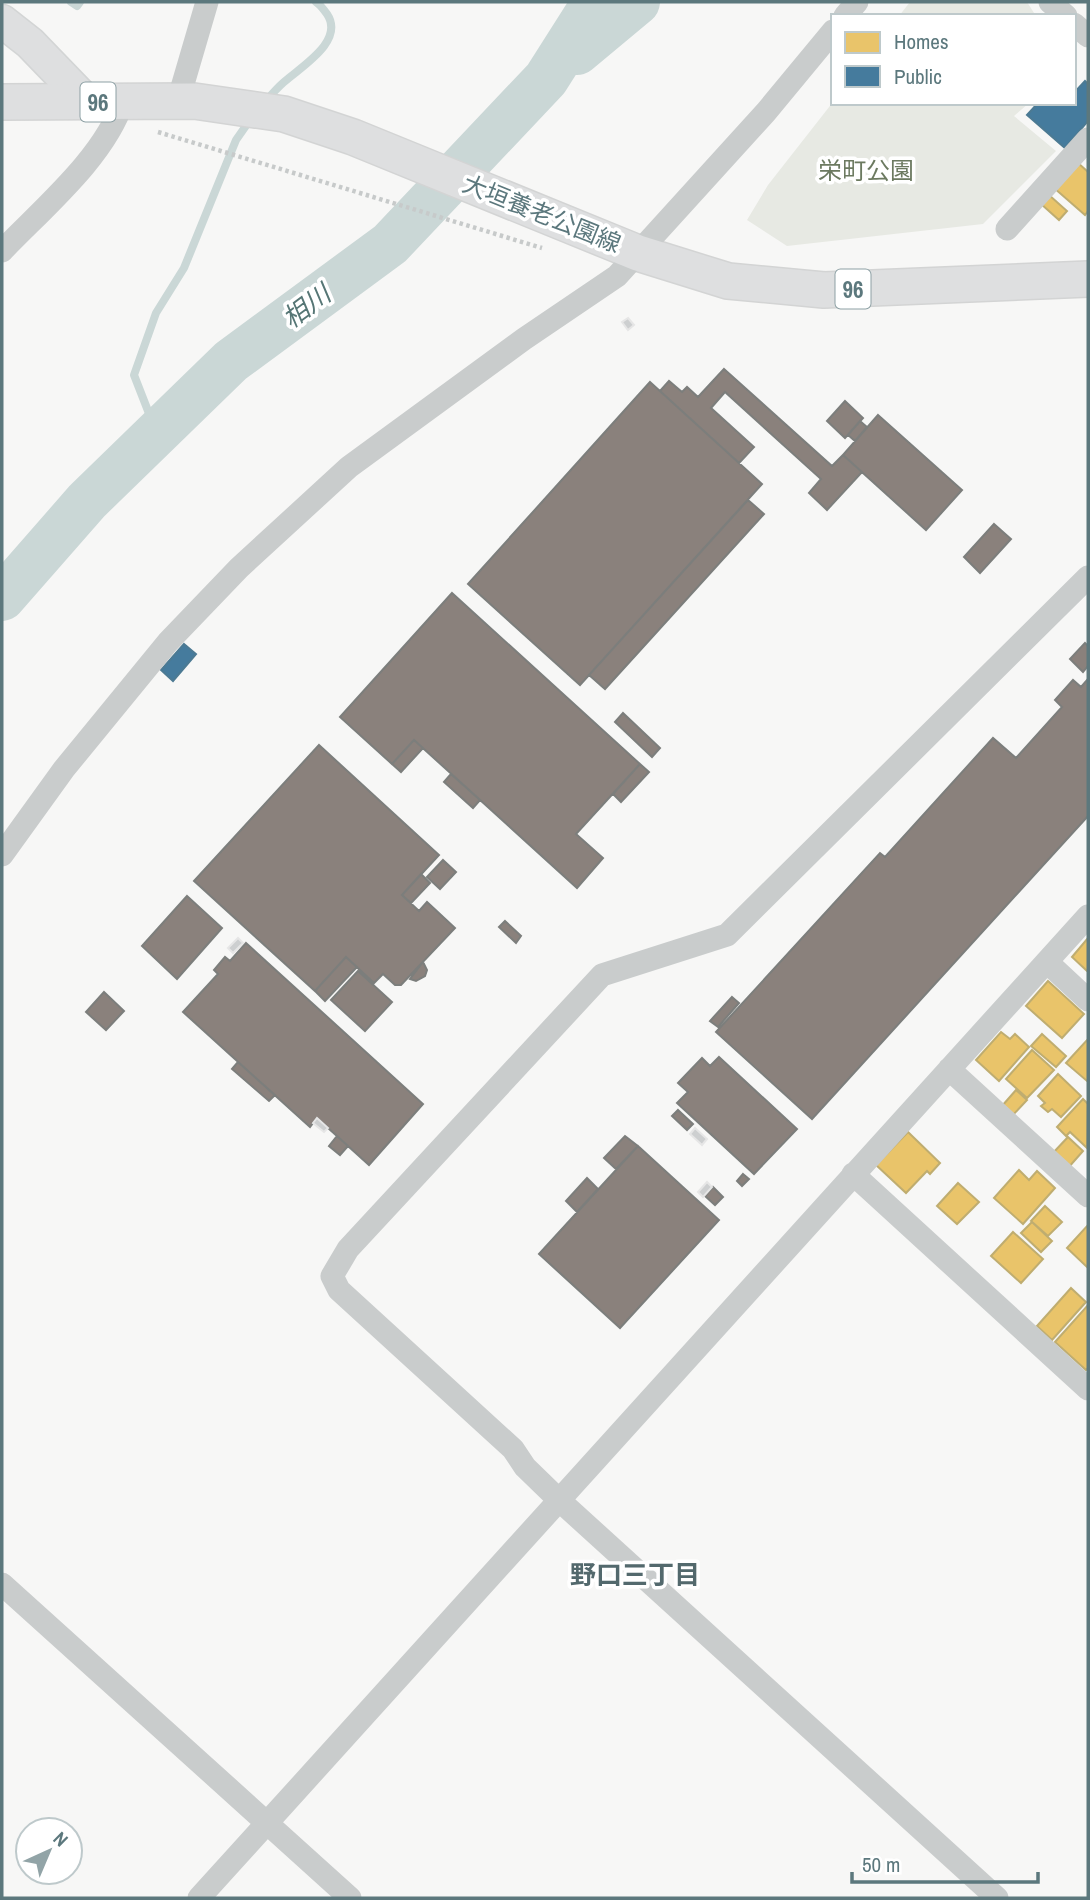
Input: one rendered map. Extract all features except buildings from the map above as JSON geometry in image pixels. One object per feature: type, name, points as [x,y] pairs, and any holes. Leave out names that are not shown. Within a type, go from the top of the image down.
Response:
[{"type":"main road","name":"大垣養老公園線","points":[[2,102],[87,102],[120,110],[186,101],[284,114],[631,250],[728,281],[824,290],[1088,279]]},
{"type":"street","points":[[186,101],[207,2]]},
{"type":"street","points":[[1050,2],[1064,14]]},
{"type":"street","points":[[2,21],[30,43],[87,102]]},
{"type":"street","points":[[2,855],[64,769],[168,642],[239,568],[349,467],[524,339],[617,276],[631,250],[766,112],[831,33]]},
{"type":"street","points":[[2,251],[88,162],[120,110]]},
{"type":"street","points":[[1007,229],[1088,139]]},
{"type":"street","points":[[997,1898],[559,1500],[525,1467],[513,1450],[340,1290],[332,1276],[348,1249],[602,975],[727,935],[1088,577]]},
{"type":"street","points":[[199,1898],[1088,916]]},
{"type":"street","points":[[1047,962],[1088,1000]]},
{"type":"street","points":[[949,1069],[1088,1196]]},
{"type":"street","points":[[853,1174],[1088,1389]]},
{"type":"street","points":[[2,1584],[350,1898]]},
{"type":"path","points":[[120,110],[554,252]]},
{"type":"green space","points":[[910,2],[1027,2],[1035,14],[901,14]]},
{"type":"green space","name":"栄町公園","points":[[831,105],[1027,105],[1014,116],[1056,151],[983,224],[787,246],[747,220],[768,185]]},
{"type":"waterway","points":[[71,2],[77,6],[80,2]]},
{"type":"waterway","points":[[265,102],[326,43],[331,24],[327,14],[316,2]]},
{"type":"waterway","name":"相川","points":[[2,598],[87,501],[231,361],[390,244],[546,79],[595,2]]},
{"type":"waterway","points":[[577,52],[637,2]]},
{"type":"waterway","points":[[157,434],[134,375],[156,313],[184,268],[236,140],[250,120]]},
{"type":"district","name":"野口三丁目","points":[[635,1574]]}]
